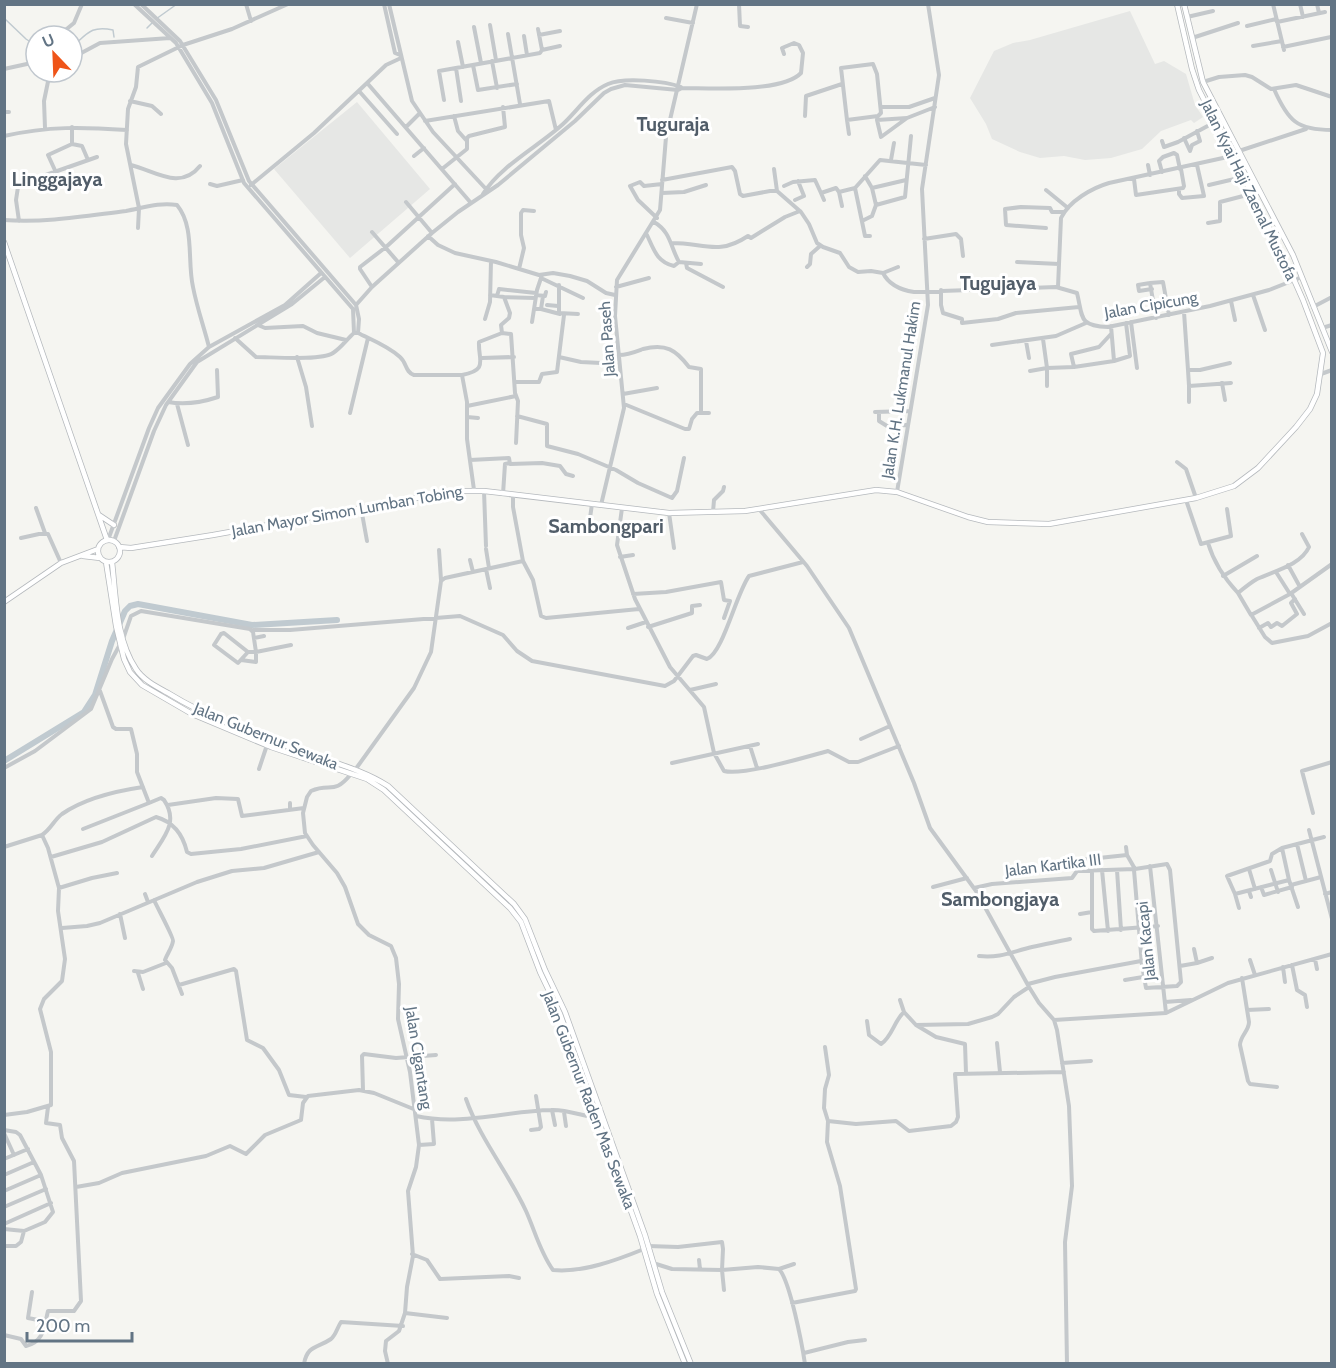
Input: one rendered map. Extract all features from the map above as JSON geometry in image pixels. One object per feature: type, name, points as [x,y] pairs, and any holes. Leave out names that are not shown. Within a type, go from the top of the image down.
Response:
[{"type":"main road","name":"Jalan Kyai Haji Zaenal Mustofa","points":[[1177,4],[1199,90],[1294,281],[1323,353],[1321,374]]},
{"type":"main road","name":"Jalan Kyai Haji Zaenal Mustofa","points":[[1184,4],[1203,82],[1293,255],[1331,351]]},
{"type":"main road","points":[[1190,62],[1197,61]]},
{"type":"main road","points":[[1214,119],[1218,114]]},
{"type":"main road","points":[[1261,216],[1270,211]]},
{"type":"main road","points":[[4,242],[103,528],[110,540],[119,547],[119,555],[109,562]]},
{"type":"main road","points":[[1323,353],[1331,351]]},
{"type":"main road","name":"Jalan Mayor Simon Lumban Tobing","points":[[119,547],[131,548],[213,535],[361,507],[455,491],[474,490],[669,513],[759,508],[876,490],[897,492],[968,518],[1049,524],[1196,498],[1234,486],[1258,468],[1310,409],[1317,394],[1321,374]]},
{"type":"main road","points":[[99,516],[114,525]]},
{"type":"main road","points":[[100,558],[99,546],[103,528]]},
{"type":"main road","points":[[4,602],[61,563],[110,540]]},
{"type":"main road","name":"Jalan Mayor Simon Lumban Tobing","points":[[119,555],[131,548]]},
{"type":"main road","points":[[80,556],[100,558],[109,562]]},
{"type":"main road","points":[[109,562],[121,641],[130,672],[142,685],[192,714],[267,745],[285,749]]},
{"type":"main road","points":[[115,609],[118,616],[118,627]]},
{"type":"main road","name":"Jalan Gubernur Sewaka","points":[[121,641],[132,663],[147,680],[197,711],[285,749],[353,772]]},
{"type":"main road","name":"Jalan Gubernur Raden Mas Sewaka","points":[[353,772],[370,774],[388,786],[510,908],[521,922],[593,1098],[687,1363]]},
{"type":"main road","name":"Jalan Gubernur Raden Mas Sewaka","points":[[593,1098],[597,1118],[632,1206]]},
{"type":"main road","name":"Jalan Gubernur Raden Mas Sewaka","points":[[646,1247],[657,1294],[687,1363]]},
{"type":"street","points":[[73,24],[82,4]]},
{"type":"street","points":[[134,4],[177,38],[212,103],[243,180],[353,309],[356,333]]},
{"type":"street","points":[[141,4],[149,16]]},
{"type":"street","points":[[246,4],[251,21]]},
{"type":"street","points":[[138,228],[139,208],[128,156],[127,130],[130,101],[136,87],[138,67],[180,46],[232,29],[288,4]]},
{"type":"street","points":[[386,4],[411,100],[419,114],[487,190]]},
{"type":"street","name":"Jalan Paseh","points":[[601,505],[624,404],[615,295],[617,280],[660,210],[666,137],[680,88],[697,4]]},
{"type":"street","points":[[739,4],[740,26],[748,27]]},
{"type":"street","points":[[907,118],[877,120],[881,137],[907,118],[935,107],[939,75],[928,4]]},
{"type":"street","points":[[1273,4],[1284,48],[1331,37]]},
{"type":"street","points":[[1300,4],[1303,17]]},
{"type":"street","points":[[1317,4],[1319,14]]},
{"type":"street","points":[[1186,17],[1212,11]]},
{"type":"street","points":[[1247,26],[1325,12]]},
{"type":"street","points":[[666,18],[693,23]]},
{"type":"street","points":[[156,22],[180,46],[216,100],[250,186]]},
{"type":"street","points":[[1191,39],[1238,24]]},
{"type":"street","points":[[490,25],[497,88]]},
{"type":"street","points":[[474,27],[481,63]]},
{"type":"street","points":[[538,29],[542,50]]},
{"type":"street","points":[[539,35],[560,31]]},
{"type":"street","points":[[508,34],[520,104]]},
{"type":"street","points":[[524,36],[527,55]]},
{"type":"street","points":[[84,52],[100,43],[177,38]]},
{"type":"street","points":[[1252,46],[1282,41]]},
{"type":"street","points":[[459,42],[463,67]]},
{"type":"street","points":[[487,190],[611,88],[633,85],[735,89],[787,82],[801,73],[802,52],[799,45],[794,44],[782,48],[784,54]]},
{"type":"street","points":[[444,100],[438,72],[540,53],[542,50],[560,46]]},
{"type":"street","points":[[250,186],[314,133],[387,65],[400,57]]},
{"type":"street","points":[[847,120],[878,116],[881,113],[876,69],[873,64],[842,67],[842,84],[847,120],[849,134]]},
{"type":"street","points":[[4,69],[24,65]]},
{"type":"street","points":[[473,65],[478,90],[517,84]]},
{"type":"street","points":[[456,68],[461,101]]},
{"type":"street","points":[[1203,82],[1220,76],[1245,75],[1274,89],[1296,85],[1332,97]]},
{"type":"street","points":[[45,128],[44,101],[48,84]]},
{"type":"street","points":[[368,84],[471,203]]},
{"type":"street","points":[[805,116],[806,96],[842,84]]},
{"type":"street","points":[[1274,89],[1295,124],[1307,129]]},
{"type":"street","points":[[359,92],[397,134]]},
{"type":"street","points":[[881,107],[909,107],[936,98]]},
{"type":"street","points":[[425,121],[549,100],[556,130]]},
{"type":"street","points":[[130,101],[152,106],[162,114]]},
{"type":"street","points":[[442,169],[467,149],[469,136],[505,127],[503,107]]},
{"type":"street","name":"Jalan K.H. Lukmanul Hakim","points":[[897,492],[906,426],[928,304],[922,189],[935,107]]},
{"type":"street","points":[[406,127],[419,114]]},
{"type":"street","points":[[454,116],[458,131],[467,141]]},
{"type":"street","points":[[894,119],[896,126]]},
{"type":"street","points":[[1164,147],[1197,131],[1214,119]]},
{"type":"street","points":[[1292,133],[1295,124]]},
{"type":"street","points":[[356,305],[398,262],[430,234],[482,195],[502,172],[556,130],[565,126]]},
{"type":"street","points":[[73,127],[73,144]]},
{"type":"street","points":[[4,136],[45,128],[127,130]]},
{"type":"street","points":[[1238,151],[1307,129],[1332,130]]},
{"type":"street","points":[[1184,138],[1190,151],[1192,146],[1200,141],[1197,131]]},
{"type":"street","points":[[876,204],[905,197],[911,136]]},
{"type":"street","points":[[1162,141],[1167,156]]},
{"type":"street","points":[[891,160],[894,142]]},
{"type":"street","points":[[58,179],[48,155],[73,144],[82,146],[88,160]]},
{"type":"street","points":[[414,156],[424,148]]},
{"type":"street","points":[[1134,178],[1136,195],[1179,189],[1184,186],[1177,154],[1159,161],[1162,172]]},
{"type":"street","points":[[883,273],[889,283],[900,289],[914,292],[1058,287],[1061,218],[1068,208],[1094,188],[1233,156]]},
{"type":"street","points":[[43,176],[97,157]]},
{"type":"street","points":[[840,192],[855,188],[880,160],[926,165]]},
{"type":"street","points":[[131,165],[169,179],[193,174],[200,166]]},
{"type":"street","points":[[1148,165],[1150,175]]},
{"type":"street","points":[[1179,189],[1182,198],[1204,196],[1197,165]]},
{"type":"street","points":[[679,262],[669,235],[634,196],[630,186],[640,182],[644,186],[732,167],[740,194],[743,196],[778,192]]},
{"type":"street","points":[[774,169],[778,192],[800,211],[820,246],[840,253],[849,267],[858,272],[883,273],[898,267]]},
{"type":"street","points":[[862,221],[872,216],[876,204],[872,188],[865,176]]},
{"type":"street","points":[[1209,185],[1242,177]]},
{"type":"street","points":[[210,184],[218,186],[243,180]]},
{"type":"street","points":[[784,186],[791,182],[815,180],[824,200]]},
{"type":"street","points":[[872,188],[906,180]]},
{"type":"street","points":[[795,200],[804,196],[798,181]]},
{"type":"street","points":[[19,221],[16,200],[18,187],[21,184],[28,185]]},
{"type":"street","points":[[372,287],[360,268],[455,184]]},
{"type":"street","points":[[662,193],[684,192],[706,185]]},
{"type":"street","points":[[821,193],[835,188],[840,192],[842,206]]},
{"type":"street","points":[[855,188],[867,236],[858,237]]},
{"type":"street","points":[[1046,190],[1068,208]]},
{"type":"street","points":[[1209,223],[1220,221],[1220,202],[1251,194]]},
{"type":"street","points":[[406,202],[444,249],[542,276],[583,298]]},
{"type":"street","points":[[4,220],[66,219],[177,205],[183,212],[189,228],[188,246],[193,287],[209,347]]},
{"type":"street","points":[[1046,228],[1006,225],[1005,209],[1050,208],[1052,212],[1064,212]]},
{"type":"street","points":[[519,269],[524,248],[521,235],[521,213],[524,210],[534,211]]},
{"type":"street","points":[[672,243],[705,248],[732,246],[800,211]]},
{"type":"street","points":[[372,232],[398,262]]},
{"type":"street","points":[[646,234],[663,263],[674,266],[679,262],[701,264]]},
{"type":"street","points":[[924,239],[956,234],[961,239],[963,256]]},
{"type":"street","points":[[807,267],[811,254],[820,246]]},
{"type":"street","points":[[485,319],[490,302],[492,261]]},
{"type":"street","points":[[1017,262],[1059,264]]},
{"type":"street","points":[[686,263],[690,270],[723,287]]},
{"type":"street","points":[[542,276],[553,273],[570,276],[615,295]]},
{"type":"street","points":[[236,338],[256,357],[320,357],[333,354],[346,339],[356,333],[359,319],[356,305],[324,274]]},
{"type":"street","points":[[110,540],[154,431],[179,381],[197,362],[254,326],[324,274]]},
{"type":"street","points":[[532,322],[542,276]]},
{"type":"street","name":"Jalan Cipicung","points":[[1058,287],[1077,293],[1079,307],[1086,323],[1096,327],[1184,312],[1253,295],[1302,277]]},
{"type":"street","points":[[616,287],[649,278]]},
{"type":"street","points":[[1150,282],[1156,318]]},
{"type":"street","points":[[1152,289],[1139,291],[1138,285],[1164,282],[1169,315]]},
{"type":"street","points":[[515,382],[539,382],[542,374],[556,373],[562,314],[558,306],[559,285]]},
{"type":"street","points":[[498,296],[498,289],[536,296]]},
{"type":"street","points":[[941,290],[941,307],[944,313],[962,319],[962,323],[998,319],[1016,313],[1079,307]]},
{"type":"street","points":[[490,295],[504,297],[544,294],[544,307]]},
{"type":"street","points":[[1253,295],[1265,330]]},
{"type":"street","points":[[502,333],[501,325],[508,319],[510,313],[504,297]]},
{"type":"street","points":[[1313,307],[1332,297]]},
{"type":"street","points":[[1231,300],[1235,320]]},
{"type":"street","points":[[534,309],[558,306]]},
{"type":"street","points":[[544,307],[562,314],[578,314]]},
{"type":"street","points":[[1184,312],[1189,402]]},
{"type":"street","points":[[992,345],[1043,339],[1074,330],[1086,323]]},
{"type":"street","points":[[1030,371],[1047,368],[1074,368],[1130,357],[1128,323]]},
{"type":"street","points":[[1128,323],[1137,368]]},
{"type":"street","points":[[1322,328],[1332,325]]},
{"type":"street","points":[[110,540],[148,428],[158,408],[195,358],[209,347],[254,326],[265,328],[303,326],[317,333],[346,339]]},
{"type":"street","points":[[1111,326],[1114,361]]},
{"type":"street","points":[[356,333],[399,356],[409,373],[414,375],[462,375],[477,368],[482,358],[479,342],[502,333],[511,334],[518,401],[516,443]]},
{"type":"street","points":[[1099,347],[1111,334]]},
{"type":"street","points":[[350,412],[368,338]]},
{"type":"street","points":[[1043,339],[1047,386]]},
{"type":"street","points":[[1026,340],[1029,358]]},
{"type":"street","points":[[619,355],[659,346],[666,347],[677,353],[689,368],[701,369],[701,412]]},
{"type":"street","points":[[1074,368],[1071,354],[1099,347],[1112,347]]},
{"type":"street","points":[[297,357],[306,387],[312,426]]},
{"type":"street","points":[[482,358],[514,357]]},
{"type":"street","points":[[559,357],[580,362],[601,363]]},
{"type":"street","points":[[1188,370],[1200,370],[1230,363]]},
{"type":"street","points":[[168,402],[177,404],[218,397],[217,370]]},
{"type":"street","points":[[1321,374],[1332,370]]},
{"type":"street","points":[[462,375],[474,490]]},
{"type":"street","points":[[1222,383],[1225,400]]},
{"type":"street","points":[[1189,386],[1231,383]]},
{"type":"street","points":[[623,394],[657,388]]},
{"type":"street","points":[[467,406],[516,396]]},
{"type":"street","points":[[177,404],[188,445]]},
{"type":"street","points":[[624,404],[685,429],[689,429],[694,415],[701,412],[709,413]]},
{"type":"street","points":[[906,426],[886,426],[880,422],[877,412],[909,411]]},
{"type":"street","points":[[517,416],[547,424],[547,446],[578,454],[610,467],[672,498],[684,459]]},
{"type":"street","points":[[467,417],[478,418]]},
{"type":"street","points":[[148,428],[154,431]]},
{"type":"street","points":[[470,460],[508,458],[510,463]]},
{"type":"street","points":[[1176,462],[1186,469],[1196,498]]},
{"type":"street","points":[[503,494],[505,464],[542,463],[560,466],[566,474],[573,476]]},
{"type":"street","points":[[712,512],[714,500],[724,487]]},
{"type":"street","points":[[484,491],[490,588]]},
{"type":"street","points":[[513,495],[523,561],[533,580],[541,616],[546,618],[639,609]]},
{"type":"street","points":[[1186,500],[1200,543],[1208,543],[1232,535],[1227,509]]},
{"type":"street","points":[[588,532],[592,504]]},
{"type":"street","points":[[361,507],[367,541]]},
{"type":"street","points":[[36,508],[45,533],[51,538],[61,563]]},
{"type":"street","points":[[622,508],[617,536],[620,557],[633,594],[670,667],[704,707],[714,753],[720,767],[727,772],[757,768],[828,751],[849,762],[858,762],[899,746]]},
{"type":"street","points":[[759,508],[803,562],[849,628],[899,746],[930,828],[974,888],[1039,1003],[1054,1020],[1058,1030],[1069,1106],[1072,1186],[1065,1242],[1067,1364]]},
{"type":"street","points":[[669,513],[674,548]]},
{"type":"street","points":[[21,538],[45,533]]},
{"type":"street","points":[[1238,593],[1257,579],[1276,572],[1299,559],[1309,549],[1302,534]]},
{"type":"street","points":[[1208,543],[1223,576],[1238,593],[1268,641],[1277,643],[1308,636],[1332,623]]},
{"type":"street","points":[[51,857],[102,842],[154,818],[160,818],[171,825],[183,836],[187,852],[194,854],[241,849],[307,836],[303,823],[304,808],[311,791],[317,788],[341,786],[414,688],[431,652],[441,581],[439,550]]},
{"type":"street","points":[[620,557],[633,555]]},
{"type":"street","points":[[1223,576],[1257,556]]},
{"type":"street","points":[[470,560],[473,572]]},
{"type":"street","points":[[441,581],[523,561]]},
{"type":"street","points":[[727,615],[749,576],[803,562]]},
{"type":"street","points":[[1252,616],[1291,593],[1332,564]]},
{"type":"street","points":[[1288,565],[1300,587]]},
{"type":"street","points":[[1276,572],[1304,614]]},
{"type":"street","points":[[4,768],[35,750],[85,714],[95,703],[131,616],[141,611],[219,622],[253,630],[290,630],[451,616],[469,618],[503,635],[517,651],[532,661],[665,686],[672,683],[693,656],[707,658],[713,656],[719,647],[730,601],[724,600],[721,582],[666,592],[633,594]]},
{"type":"street","points":[[1259,628],[1268,623],[1271,627],[1277,623],[1282,626],[1288,622],[1297,614],[1291,603],[1295,599]]},
{"type":"street","points":[[648,627],[691,613],[692,607],[699,605]]},
{"type":"street","points":[[628,628],[646,622]]},
{"type":"street","points":[[241,660],[256,662],[253,630]]},
{"type":"street","points":[[248,652],[238,663],[214,645],[224,633],[248,652],[291,645]]},
{"type":"street","points":[[255,638],[264,636]]},
{"type":"street","points":[[690,690],[716,684]]},
{"type":"street","points":[[100,690],[113,727],[131,729],[137,754],[137,772],[150,803]]},
{"type":"street","points":[[861,740],[890,726]]},
{"type":"street","points":[[672,763],[758,744]]},
{"type":"street","points":[[259,769],[267,745]]},
{"type":"street","points":[[750,746],[757,768]]},
{"type":"street","points":[[1313,813],[1302,771],[1332,762]]},
{"type":"street","points":[[4,847],[42,835],[69,810],[110,793],[143,787]]},
{"type":"street","points":[[168,805],[220,798],[238,799],[242,816],[304,808]]},
{"type":"street","points":[[83,829],[163,799],[168,805],[171,825],[152,856]]},
{"type":"street","points":[[290,803],[290,809]]},
{"type":"street","points":[[1309,830],[1332,919]]},
{"type":"street","points":[[4,1335],[21,1340],[26,1346],[31,1345],[39,1340],[50,1310],[70,1312],[77,1309],[81,1301],[74,1157],[62,1138],[60,1125],[46,1123],[48,1107],[51,1105],[52,1062],[40,1009],[44,999],[62,981],[65,959],[62,928],[57,909],[59,888],[51,857],[42,835]]},
{"type":"street","name":"Jalan Cigantang","points":[[307,836],[341,880],[358,924],[369,935],[391,946],[394,950],[399,984],[398,1019],[407,1057],[419,1145],[416,1167],[408,1191],[412,1254],[403,1326]]},
{"type":"street","points":[[1239,908],[1227,876],[1270,861],[1272,854],[1282,848],[1324,837]]},
{"type":"street","points":[[1297,844],[1306,881]]},
{"type":"street","points":[[1126,847],[1127,855],[1135,868],[1143,977],[1146,988],[1163,988],[1179,985],[1181,982],[1180,966],[1169,866],[1167,864],[1150,866]]},
{"type":"street","points":[[1282,848],[1298,907]]},
{"type":"street","points":[[62,928],[94,925],[197,882],[232,871],[264,868],[319,852]]},
{"type":"street","points":[[1080,860],[1127,855]]},
{"type":"street","name":"Jalan Kartika III","points":[[974,888],[992,884],[1072,878],[1076,871],[1150,866]]},
{"type":"street","name":"Jalan Kacapi","points":[[1150,866],[1166,1013]]},
{"type":"street","points":[[1249,869],[1255,889]]},
{"type":"street","points":[[1102,870],[1108,931]]},
{"type":"street","points":[[1117,870],[1115,872],[1121,930]]},
{"type":"street","points":[[1271,870],[1278,892]]},
{"type":"street","points":[[1092,871],[1094,931],[1158,926]]},
{"type":"street","points":[[59,888],[117,873]]},
{"type":"street","points":[[1234,894],[1275,884],[1290,884],[1321,877]]},
{"type":"street","points":[[933,887],[967,878]]},
{"type":"street","points":[[1261,887],[1264,896],[1278,892],[1290,884]]},
{"type":"street","points":[[1249,891],[1251,897]]},
{"type":"street","points":[[1325,894],[1332,892]]},
{"type":"street","points":[[145,894],[148,902]]},
{"type":"street","points":[[154,900],[173,938],[165,959],[166,963]]},
{"type":"street","points":[[1080,914],[1092,912]]},
{"type":"street","points":[[120,914],[125,938]]},
{"type":"street","points":[[979,956],[1011,955],[1033,947],[1070,939]]},
{"type":"street","points":[[1194,949],[1197,963]]},
{"type":"street","points":[[1054,1020],[1166,1013],[1218,987],[1242,978],[1332,954]]},
{"type":"street","points":[[1180,966],[1212,958]]},
{"type":"street","points":[[1315,959],[1317,969]]},
{"type":"street","points":[[1250,960],[1255,975]]},
{"type":"street","points":[[916,1024],[969,1024],[999,1014],[1029,985],[1055,976],[1142,961]]},
{"type":"street","points":[[143,989],[136,972],[166,963],[171,966],[182,994]]},
{"type":"street","points":[[1292,965],[1297,990],[1305,994],[1307,1007]]},
{"type":"street","points":[[1283,967],[1285,982]]},
{"type":"street","points":[[179,985],[234,969],[247,1040],[263,1048],[279,1070],[289,1095],[306,1097],[363,1091],[382,1096],[432,1119],[473,1118],[552,1110],[597,1118]]},
{"type":"street","points":[[1125,980],[1143,977]]},
{"type":"street","points":[[1242,978],[1249,1026],[1240,1040],[1240,1045],[1248,1083],[1277,1087]]},
{"type":"street","points":[[900,1000],[904,1012],[916,1024],[936,1037],[965,1044],[966,1074]]},
{"type":"street","points":[[1165,1002],[1192,1000]]},
{"type":"street","points":[[1247,1010],[1269,1009]]},
{"type":"street","points":[[867,1021],[869,1035],[881,1044],[887,1040],[898,1018],[904,1012]]},
{"type":"street","points":[[997,1043],[1000,1072]]},
{"type":"street","points":[[792,1303],[856,1289],[840,1186],[827,1142],[828,1121],[824,1108],[825,1086],[829,1077],[825,1047]]},
{"type":"street","points":[[363,1091],[362,1056],[364,1054],[407,1057],[436,1055]]},
{"type":"street","points":[[1062,1063],[1091,1061]]},
{"type":"street","points":[[828,1121],[856,1124],[898,1121],[909,1131],[951,1126],[958,1117],[955,1075],[1064,1072]]},
{"type":"street","points":[[531,1130],[541,1128],[536,1096]]},
{"type":"street","points":[[76,1187],[99,1184],[122,1173],[206,1156],[230,1146],[246,1154],[265,1135],[301,1120],[306,1097]]},
{"type":"street","points":[[466,1099],[473,1118],[526,1212],[539,1247],[553,1270],[572,1270],[605,1262],[646,1247],[678,1247],[722,1242],[724,1290]]},
{"type":"street","points":[[4,1115],[48,1107]]},
{"type":"street","points":[[552,1110],[555,1125]]},
{"type":"street","points":[[564,1112],[566,1126]]},
{"type":"street","points":[[419,1145],[434,1144],[432,1119]]},
{"type":"street","points":[[4,1229],[24,1231],[45,1221],[51,1215],[51,1203],[41,1175],[27,1149],[16,1132],[4,1132],[14,1155]]},
{"type":"street","points":[[4,1159],[27,1149]]},
{"type":"street","points":[[4,1175],[34,1162]]},
{"type":"street","points":[[4,1191],[41,1175]]},
{"type":"street","points":[[4,1207],[46,1189]]},
{"type":"street","points":[[4,1224],[51,1203]]},
{"type":"street","points":[[4,1246],[16,1246],[21,1242],[24,1231]]},
{"type":"street","points":[[412,1254],[427,1260],[440,1280],[509,1276],[519,1278]]},
{"type":"street","points":[[699,1260],[700,1269]]},
{"type":"street","points":[[653,1263],[672,1269],[722,1270],[758,1267],[779,1269],[795,1264]]},
{"type":"street","points":[[779,1269],[784,1274],[789,1287],[805,1364]]},
{"type":"street","points":[[32,1292],[28,1318],[38,1320],[44,1325]]},
{"type":"street","points":[[405,1312],[447,1318]]},
{"type":"street","points":[[304,1364],[305,1356],[310,1348],[332,1338],[341,1322],[403,1326]]},
{"type":"street","points":[[388,1364],[385,1351],[386,1341],[397,1334],[403,1326]]},
{"type":"street","points":[[804,1353],[866,1340]]},
{"type":"shaded area","points":[[1130,11],[1155,64],[1164,61],[1186,74],[1195,105],[1203,117],[1194,123],[1191,120],[1161,131],[1142,149],[1111,158],[1085,160],[1064,156],[1040,158],[992,139],[986,124],[970,98],[994,51],[1013,43]]},
{"type":"shaded area","points":[[357,102],[430,189],[350,258],[274,169]]},
{"type":"waterway","points":[[156,19],[177,4]]},
{"type":"waterway","points":[[4,18],[24,37]]},
{"type":"waterway","points":[[147,28],[153,22]]},
{"type":"waterway","points":[[84,37],[94,30],[106,29],[113,30],[114,37]]},
{"type":"waterway","points":[[4,761],[84,712],[95,695],[112,641],[125,611],[130,606],[138,604],[252,625],[337,620]]},
{"type":"district","name":"Tuguraja","points":[[673,124]]},
{"type":"district","name":"Linggajaya","points":[[57,179]]},
{"type":"district","name":"Tugujaya","points":[[998,283]]},
{"type":"district","name":"Sambongpari","points":[[606,526]]},
{"type":"district","name":"Sambongjaya","points":[[1000,899]]}]
